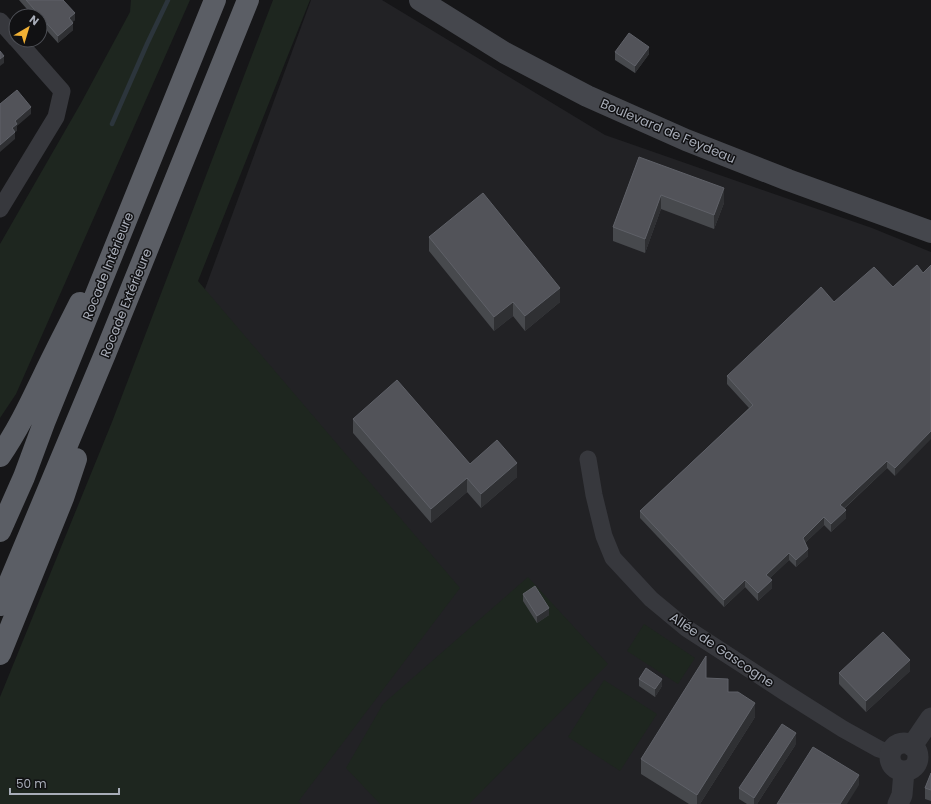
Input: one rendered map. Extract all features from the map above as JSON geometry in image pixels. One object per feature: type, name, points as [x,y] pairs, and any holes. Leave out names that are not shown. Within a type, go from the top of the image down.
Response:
[{"type":"highway","name":"Rocade Intérieure","points":[[0,531],[24,477],[44,423],[215,0]]},
{"type":"highway","name":"Rocade Extérieure","points":[[0,605],[105,354],[248,0]]},
{"type":"highway","points":[[0,456],[25,414],[64,333],[130,210]]},
{"type":"highway","points":[[0,654],[63,498],[84,436],[105,354]]},
{"type":"main road","name":"Boulevard de Feydeau","points":[[420,0],[505,53],[587,96],[700,146],[931,232]]},
{"type":"street","points":[[0,21],[8,30]]},
{"type":"street","points":[[0,209],[56,117],[62,91],[24,48]]},
{"type":"street","name":"Allée de Gascogne","points":[[588,459],[594,495],[604,536],[613,558],[651,599],[686,628],[786,693],[843,729],[879,749],[891,753]]},
{"type":"street","points":[[912,746],[931,718]]},
{"type":"street","points":[[899,744],[908,744],[912,746],[917,753],[917,762],[915,766],[904,771],[896,768],[891,762],[892,749],[899,744]]},
{"type":"street","points":[[898,804],[902,795],[904,771]]},
{"type":"shaded area","points":[[131,0],[190,0],[16,394],[0,418],[0,244],[81,103],[130,12]]},
{"type":"shaded area","points":[[273,0],[310,0],[198,281],[460,588],[298,802],[302,804],[0,804],[0,697],[112,422]]},
{"type":"shaded area","points":[[311,0],[382,0],[605,135],[872,228],[931,252],[931,804],[16,804]]},
{"type":"shaded area","points":[[528,577],[608,664],[469,804],[380,804],[346,768],[383,704]]},
{"type":"shaded area","points":[[644,624],[695,658],[678,684],[627,651]]},
{"type":"shaded area","points":[[604,680],[657,714],[620,771],[568,737]]},
{"type":"building","points":[[26,0],[63,0],[75,13],[69,18],[73,23],[58,36],[48,25],[48,8],[33,8]]},
{"type":"building","points":[[629,33],[649,47],[635,66],[615,52]]},
{"type":"building","points":[[0,51],[4,56],[0,59]]},
{"type":"building","points":[[17,90],[31,107],[15,121],[17,124],[12,128],[15,132],[0,145],[0,104]]},
{"type":"building","points":[[639,157],[724,188],[714,215],[661,195],[645,239],[613,227]]},
{"type":"building","points":[[483,193],[560,288],[525,316],[513,302],[494,317],[429,237]]},
{"type":"building","points":[[917,265],[923,273],[931,265],[931,431],[895,468],[887,461],[840,505],[846,510],[831,524],[824,517],[803,538],[808,549],[796,560],[789,553],[766,575],[772,580],[758,593],[745,580],[724,600],[640,511],[753,405],[727,376],[821,287],[834,302],[874,267],[893,287]]},
{"type":"building","points":[[397,380],[470,464],[497,440],[517,463],[481,494],[467,478],[431,509],[353,419]]},
{"type":"building","points":[[535,586],[549,608],[537,616],[523,594]]},
{"type":"building","points":[[883,632],[910,660],[866,701],[839,673]]},
{"type":"building","points":[[706,656],[706,678],[728,679],[728,692],[738,692],[755,703],[697,795],[641,759]]},
{"type":"building","points":[[646,668],[662,679],[655,689],[639,679]]},
{"type":"building","points":[[782,724],[796,733],[754,798],[739,788]]},
{"type":"building","points":[[813,747],[859,775],[840,804],[777,804]]},
{"type":"building","points":[[931,773],[931,790],[925,788]]},
{"type":"waterway","points":[[112,124],[168,0]]}]
